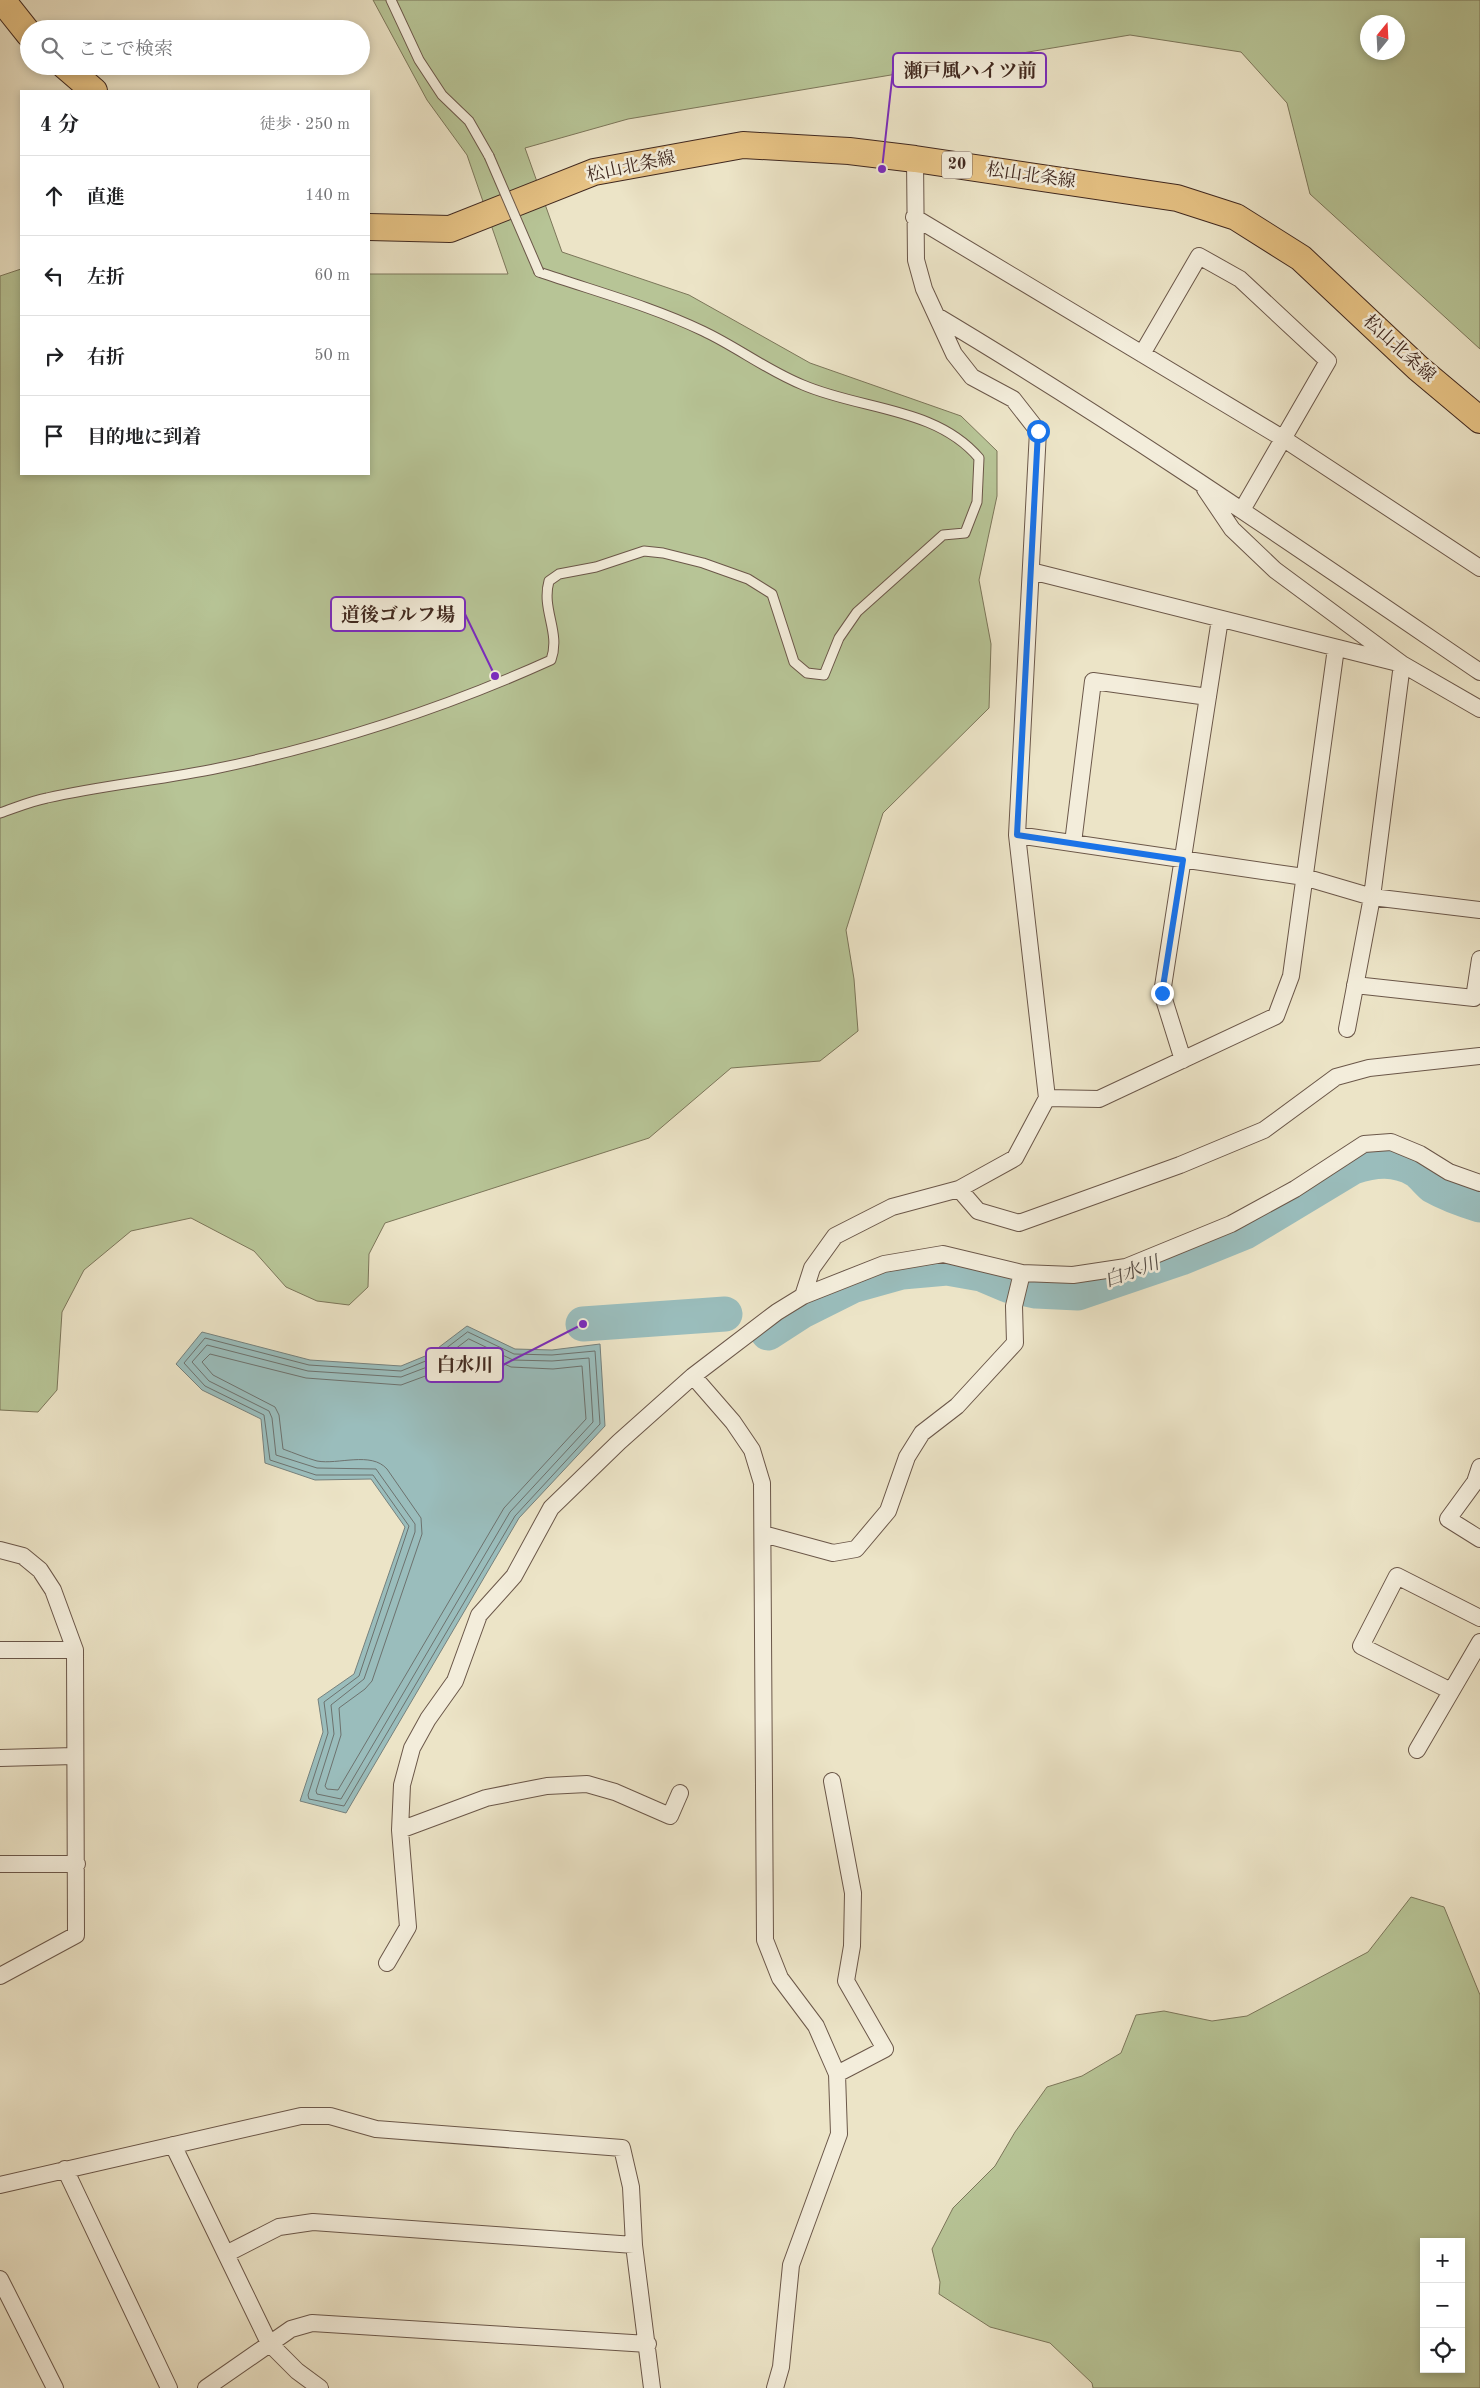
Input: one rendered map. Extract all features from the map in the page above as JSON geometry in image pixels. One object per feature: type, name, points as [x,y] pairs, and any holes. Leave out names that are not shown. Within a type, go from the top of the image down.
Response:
[{"type":"main road","points":[[5,1],[20,22]]},
{"type":"main road","points":[[75,75],[93,90]]},
{"type":"main road","name":"松山北条線","points":[[370,226],[450,230],[594,172],[743,145],[849,151],[915,159],[1177,198],[1236,217],[1301,258],[1418,368],[1480,420]]},
{"type":"street","points":[[803,1296],[812,1268],[835,1236],[892,1206],[959,1189],[1015,1158],[1047,1098],[1017,835],[1038,431],[1013,399],[972,377],[954,354],[924,289],[916,260],[914,217],[915,159]]},
{"type":"street","points":[[914,217],[1284,439],[1480,568]]},
{"type":"street","points":[[1142,354],[1199,256],[1240,279],[1328,361],[1242,510]]},
{"type":"street","points":[[937,316],[1028,370],[1200,481],[1480,672]]},
{"type":"street","points":[[1200,481],[1232,529],[1275,570],[1402,664],[1480,709]]},
{"type":"street","points":[[1031,571],[1402,664]]},
{"type":"street","points":[[1183,1060],[1162,993],[1220,619]]},
{"type":"street","points":[[1047,1098],[1099,1099],[1276,1016],[1291,976],[1336,648]]},
{"type":"street","points":[[1347,1029],[1372,897],[1402,664]]},
{"type":"street","points":[[1073,843],[1093,681],[1208,697]]},
{"type":"street","points":[[1017,835],[1304,878],[1372,897],[1480,910]]},
{"type":"street","points":[[1355,985],[1474,998],[1480,959]]},
{"type":"street","points":[[959,1189],[978,1211],[1020,1223],[1180,1164],[1264,1130],[1336,1077],[1369,1068],[1480,1056]]},
{"type":"street","points":[[387,1963],[408,1927],[400,1830],[402,1785],[412,1748],[428,1718],[455,1681],[479,1615],[514,1576],[551,1508],[619,1442],[693,1376],[777,1312],[803,1296],[884,1264],[944,1254],[1022,1273],[1073,1276],[1126,1268],[1231,1224],[1295,1189],[1364,1144],[1391,1142],[1420,1154],[1449,1172],[1480,1183]]},
{"type":"street","points":[[763,1534],[833,1553],[856,1549],[888,1511],[907,1456],[922,1433],[957,1406],[1015,1343],[1014,1306],[1022,1273]]},
{"type":"street","points":[[693,1376],[733,1422],[752,1450],[762,1483],[765,1940],[780,1978],[816,2026],[838,2074],[839,2134],[791,2265],[781,2368],[774,2388]]},
{"type":"street","points":[[1480,1467],[1475,1482],[1448,1519],[1480,1539]]},
{"type":"street","points":[[0,1550],[23,1556],[40,1570],[53,1590],[75,1650],[74,1756],[77,1864],[76,1935],[0,1976]]},
{"type":"street","points":[[1451,1691],[1362,1646],[1397,1576],[1480,1618]]},
{"type":"street","points":[[1417,1750],[1480,1642]]},
{"type":"street","points":[[0,1650],[75,1650]]},
{"type":"street","points":[[0,1758],[74,1756]]},
{"type":"street","points":[[832,1781],[853,1893],[852,1946],[846,1981],[886,2049],[838,2074]]},
{"type":"street","points":[[400,1830],[486,1798],[548,1786],[588,1784],[614,1792],[670,1816],[680,1793]]},
{"type":"street","points":[[0,1864],[77,1864]]},
{"type":"street","points":[[0,2185],[301,2116],[330,2116],[376,2129],[622,2148],[631,2187],[634,2245],[648,2344],[652,2388]]},
{"type":"street","points":[[173,2145],[269,2343],[297,2371],[320,2388]]},
{"type":"street","points":[[65,2169],[170,2388]]},
{"type":"street","points":[[226,2254],[279,2228],[313,2222],[634,2245]]},
{"type":"street","points":[[0,2279],[55,2388]]},
{"type":"street","points":[[206,2388],[291,2329],[312,2323],[648,2344]]},
{"type":"lane","points":[[0,813],[45,798],[218,769],[295,751],[406,718],[491,687],[551,660],[556,646],[546,594],[549,581],[559,574],[596,567],[644,551],[663,553],[703,563],[748,578],[761,585],[772,594],[794,662],[807,673],[824,675],[839,638],[857,612],[943,535],[965,533],[978,502],[979,458],[968,444],[951,432],[929,422],[804,386],[704,332],[656,310],[539,272],[489,156],[469,121],[442,94],[419,60],[391,0]]},
{"type":"green space","points":[[373,0],[1480,0],[1480,349],[1310,194],[1287,103],[1241,52],[1130,35],[628,119],[525,148],[562,252],[689,295],[810,363],[961,416],[997,451],[997,496],[979,580],[991,644],[989,708],[883,813],[846,930],[854,979],[858,1031],[820,1061],[731,1068],[649,1138],[385,1223],[369,1254],[368,1287],[349,1305],[317,1301],[286,1287],[254,1251],[191,1218],[131,1231],[84,1270],[62,1312],[57,1390],[38,1412],[0,1410],[0,276],[20,269],[20,475],[370,475],[370,274],[508,274],[467,155],[427,100]]},
{"type":"green space","points":[[1411,1897],[1444,1907],[1480,1995],[1480,2388],[1093,2388],[1092,2383],[1050,2343],[990,2327],[939,2294],[940,2282],[932,2249],[953,2208],[995,2166],[1015,2132],[1047,2087],[1082,2076],[1121,2053],[1136,2015],[1164,2011],[1212,2021],[1247,2016],[1368,1952]]},
{"type":"water","points":[[467,1326],[515,1349],[552,1350],[600,1344],[605,1426],[519,1518],[346,1813],[300,1801],[323,1732],[318,1699],[354,1674],[405,1527],[371,1479],[315,1480],[265,1463],[261,1419],[202,1390],[176,1364],[202,1332],[310,1360],[401,1366],[430,1354]]},
{"type":"waterway","name":"白水川","points":[[768,1333],[802,1311],[852,1286],[902,1272],[947,1268],[981,1274],[1007,1285],[1036,1291],[1078,1293],[1181,1258],[1245,1232],[1353,1167],[1369,1163],[1385,1161],[1408,1166],[1418,1172],[1433,1186],[1444,1192],[1480,1205]]},
{"type":"waterway","name":"白水川","points":[[583,1324],[725,1314]]},
{"type":"place","name":"瀬戸風ハイツ前","points":[[882,169]]},
{"type":"place","name":"道後ゴルフ場","points":[[495,676]]},
{"type":"place","name":"白水川","points":[[583,1324]]},
{"type":"route","points":[[1038,431],[1017,835],[1183,860],[1162,993]]}]
